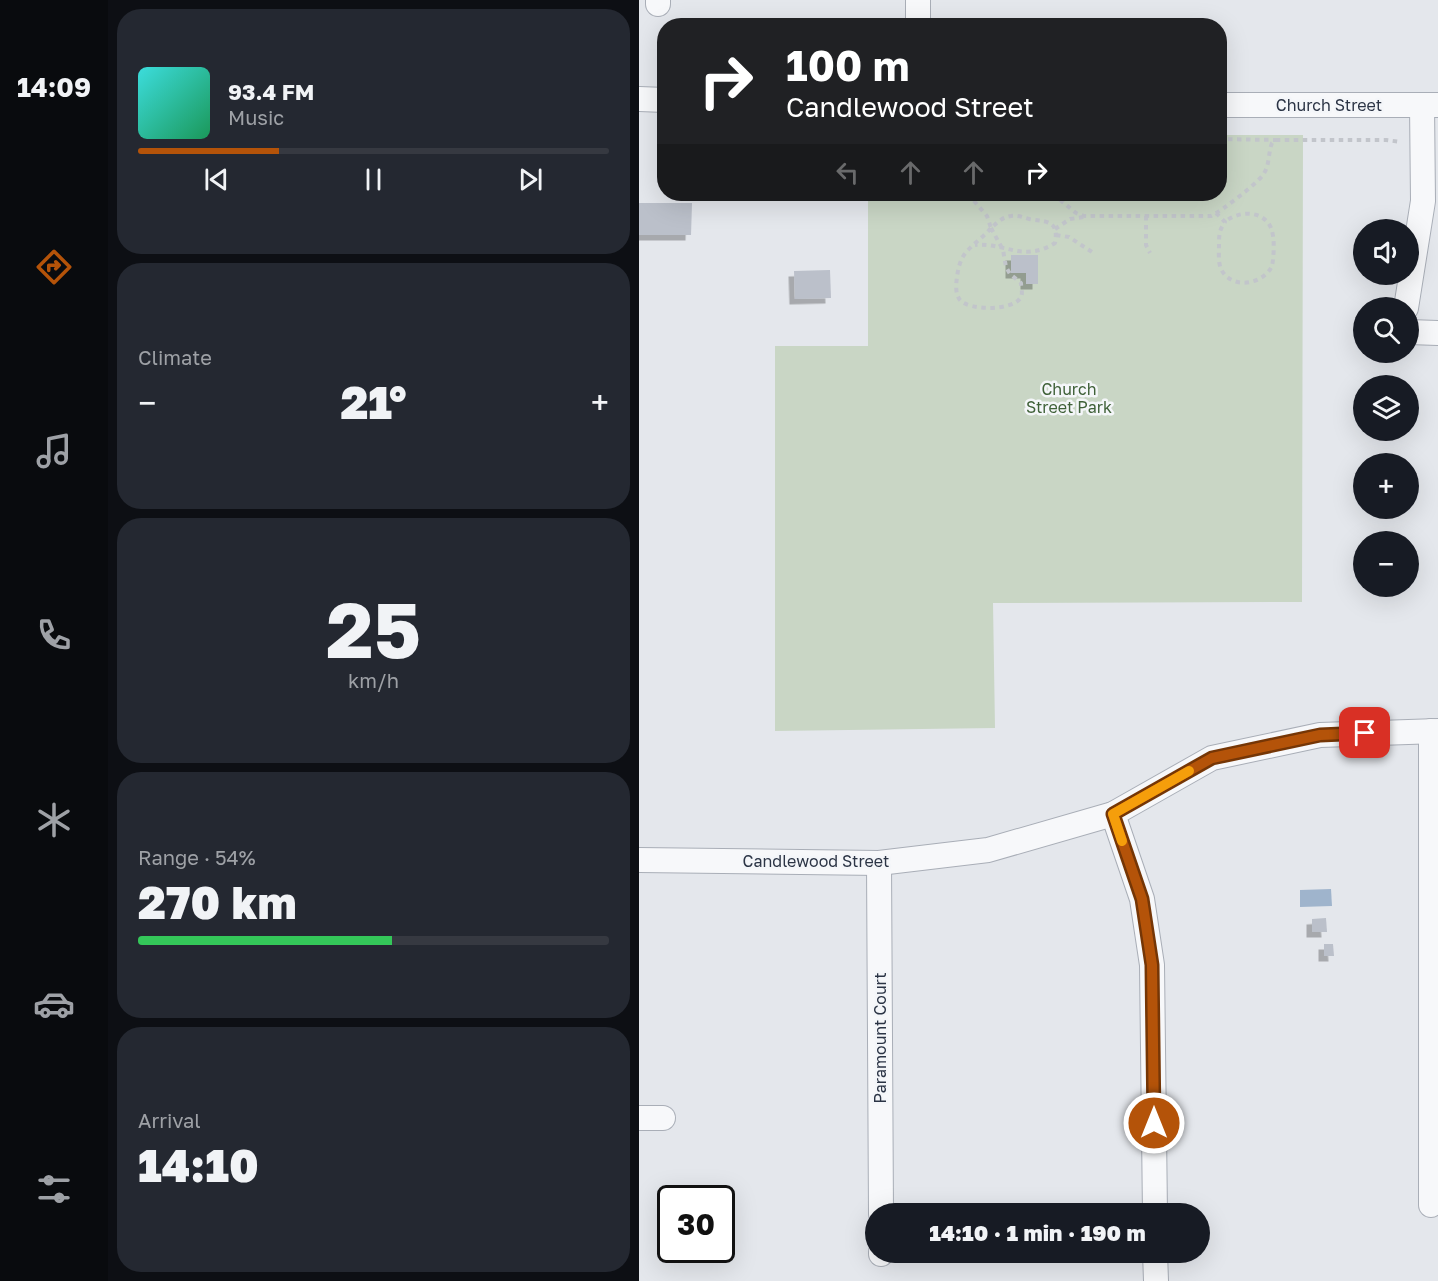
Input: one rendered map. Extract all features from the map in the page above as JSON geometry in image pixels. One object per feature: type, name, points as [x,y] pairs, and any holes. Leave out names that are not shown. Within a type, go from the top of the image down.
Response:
[{"type":"street","points":[[918,0],[918,18]]},
{"type":"street","points":[[639,99],[657,100]]},
{"type":"street","name":"Church Street","points":[[1227,105],[1430,105]]},
{"type":"street","points":[[1409,297],[1431,201],[1423,145],[1430,105]]},
{"type":"street","points":[[1419,332],[1438,333]]},
{"type":"street","points":[[1431,1204],[1435,731]]},
{"type":"street","name":"Candlewood Street","points":[[639,860],[879,863],[988,850],[1113,814],[1212,758],[1320,735],[1435,731]]},
{"type":"street","points":[[1113,814],[1142,899],[1152,965],[1155,1203]]},
{"type":"street","name":"Paramount Court","points":[[879,863],[881,1203]]},
{"type":"street","points":[[639,1118],[663,1118]]},
{"type":"street","points":[[1155,1263],[1156,1281]]},
{"type":"path","points":[[1227,139],[1386,140],[1423,145]]},
{"type":"path","points":[[974,245],[995,245],[1003,250],[1024,254],[1047,248],[1055,243],[1056,232],[1070,219],[1085,216],[1211,216],[1264,174],[1272,143],[1276,140]]},
{"type":"path","points":[[974,201],[987,216],[991,228],[1003,250],[1006,267],[1010,274],[1021,283],[1021,297],[1017,301],[1005,306],[975,307],[960,300],[957,293],[956,284],[960,262],[965,253],[983,238],[991,228],[1002,219],[1010,216],[1048,222],[1056,232],[1069,237],[1092,252]]},
{"type":"path","points":[[1061,201],[1076,213],[1085,216]]},
{"type":"path","points":[[1216,213],[1225,222]]},
{"type":"path","points":[[1253,214],[1264,219],[1272,228],[1272,266],[1269,272],[1259,280],[1237,282],[1221,270],[1219,232],[1225,222],[1233,216],[1253,214]]},
{"type":"path","points":[[1146,216],[1146,244],[1150,253]]},
{"type":"green space","name":"Church Street Park","points":[[1227,135],[1303,135],[1302,602],[993,603],[995,728],[775,731],[775,346],[868,346],[868,201],[1227,201]]},
{"type":"water","points":[[1331,889],[1332,906],[1300,907],[1300,890]]},
{"type":"building","points":[[639,203],[692,203],[691,235],[639,235]]},
{"type":"building","points":[[1011,255],[1038,255],[1038,284],[1026,284],[1026,273],[1011,273]]},
{"type":"building","points":[[830,270],[831,298],[795,299],[794,271]]},
{"type":"building","points":[[1326,918],[1327,932],[1312,932],[1312,919]]},
{"type":"building","points":[[1324,944],[1333,944],[1334,956],[1324,956]]},
{"type":"slow traffic","points":[[1122,841],[1113,814],[1189,771]]},
{"type":"route","points":[[1154,1123],[1152,965],[1142,899],[1113,814],[1212,758],[1320,735],[1365,733]]}]
